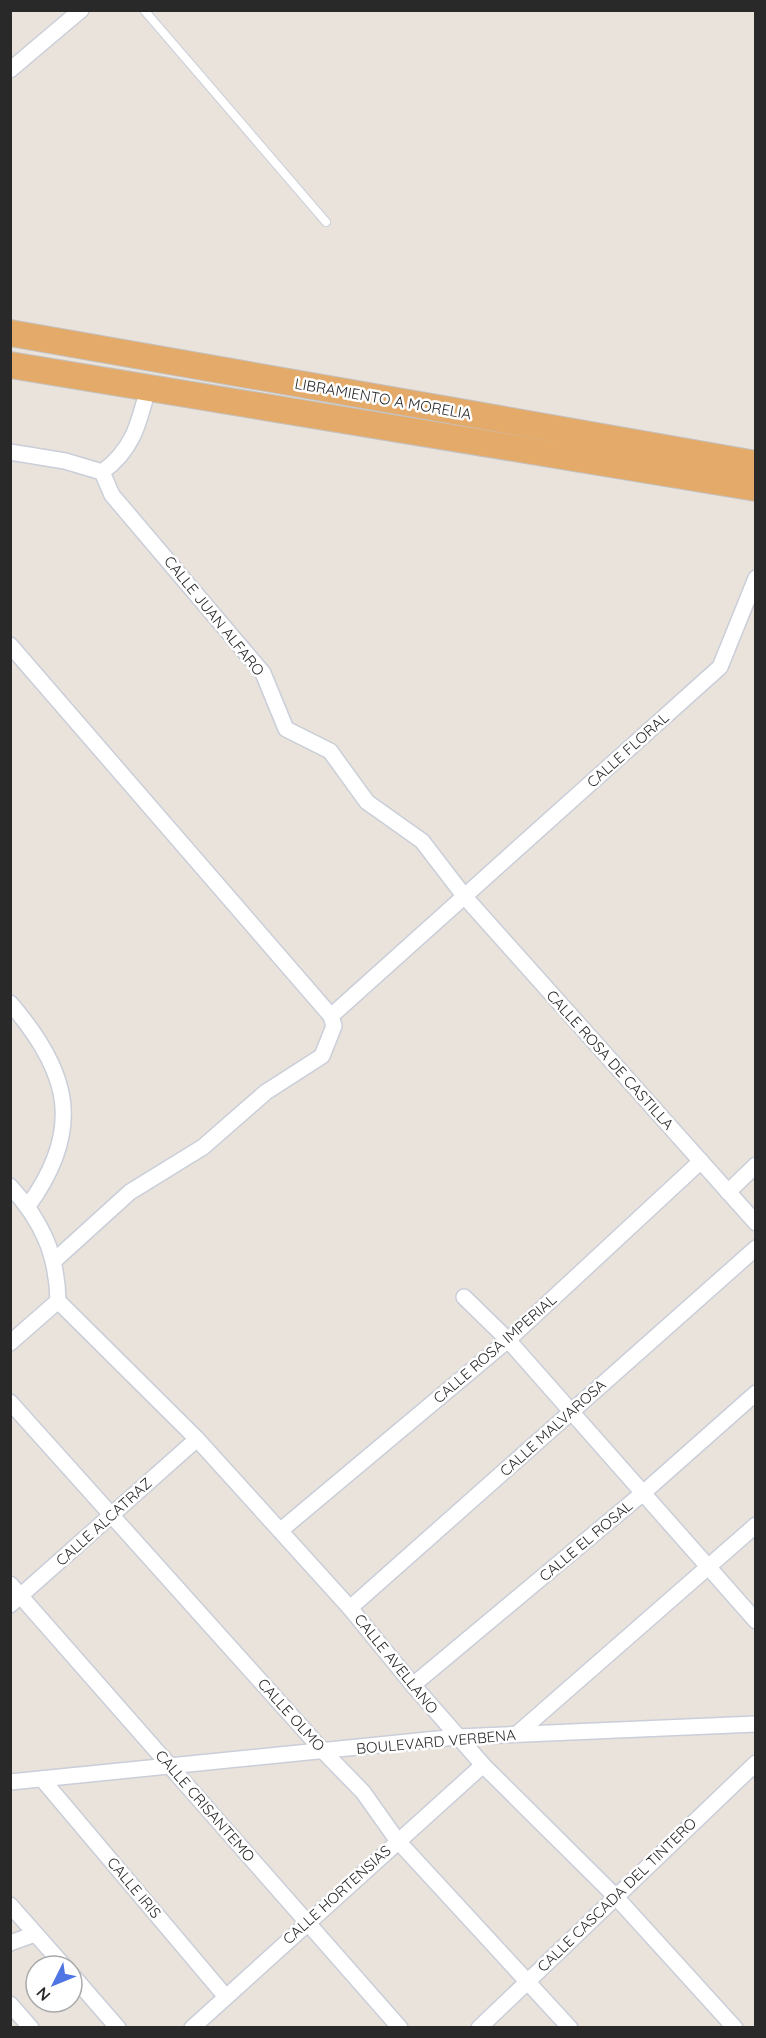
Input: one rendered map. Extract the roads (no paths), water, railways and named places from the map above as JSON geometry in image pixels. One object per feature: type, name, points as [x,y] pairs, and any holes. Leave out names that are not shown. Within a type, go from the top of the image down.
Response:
[{"type":"highway","name":"LIBRAMIENTO A MORELIA","points":[[10,333],[756,464]]},
{"type":"highway","name":"LIBRAMIENTO A MORELIA","points":[[10,365],[756,488]]},
{"type":"street","points":[[10,70],[81,10]]},
{"type":"street","points":[[10,452],[65,461],[102,472],[116,462],[128,448],[136,433],[148,388]]},
{"type":"street","name":"CALLE JUAN ALFARO","points":[[102,472],[112,495],[263,673],[286,729],[330,751],[367,802],[422,840],[465,897]]},
{"type":"street","name":"CALLE FLORAL","points":[[331,1016],[720,667],[756,578]]},
{"type":"street","points":[[10,645],[331,1016],[334,1026],[322,1056],[266,1092],[203,1147],[130,1192],[55,1260]]},
{"type":"street","name":"CALLE ROSA DE CASTILLA","points":[[465,897],[756,1223]]},
{"type":"street","points":[[10,1004],[35,1032],[52,1059],[61,1089],[64,1121],[58,1152],[46,1181],[28,1206]]},
{"type":"street","name":"CALLE ROSA IMPERIAL","points":[[281,1530],[508,1340],[701,1161]]},
{"type":"street","points":[[728,1192],[756,1165]]},
{"type":"street","points":[[10,1186],[28,1206],[48,1240],[55,1260],[58,1301],[10,1343]]},
{"type":"street","name":"CALLE MALVAROSA","points":[[350,1608],[756,1248]]},
{"type":"street","points":[[464,1297],[508,1340],[756,1622]]},
{"type":"street","name":"CALLE AVELLANO","points":[[58,1301],[197,1439],[350,1608],[412,1685],[483,1765],[616,1897],[735,2028]]},
{"type":"street","name":"CALLE EL ROSAL","points":[[412,1685],[642,1493],[756,1393]]},
{"type":"street","name":"CALLE OLMO","points":[[10,1402],[113,1514],[324,1752],[363,1792],[397,1840],[570,2028]]},
{"type":"street","name":"CALLE ALCATRAZ","points":[[14,1595],[113,1514],[197,1439]]},
{"type":"street","points":[[517,1734],[756,1524]]},
{"type":"street","name":"CALLE CRISANTEMO","points":[[14,1595],[171,1767],[400,2028]]},
{"type":"street","name":"BOULEVARD VERBENA","points":[[10,1782],[458,1737],[756,1724]]},
{"type":"street","name":"CALLE CASCADA DEL TINTERO","points":[[479,2028],[756,1763]]},
{"type":"street","name":"CALLE HORTENSIAS","points":[[192,2028],[397,1840],[483,1765]]},
{"type":"street","name":"CALLE IRIS","points":[[42,1779],[226,1997]]},
{"type":"street","points":[[10,1905],[53,1954]]},
{"type":"street","points":[[10,1943],[35,1934]]},
{"type":"street","points":[[84,1989],[118,2028]]},
{"type":"street","points":[[10,2004],[31,2028]]},
{"type":"lane","points":[[144,10],[326,222]]}]
